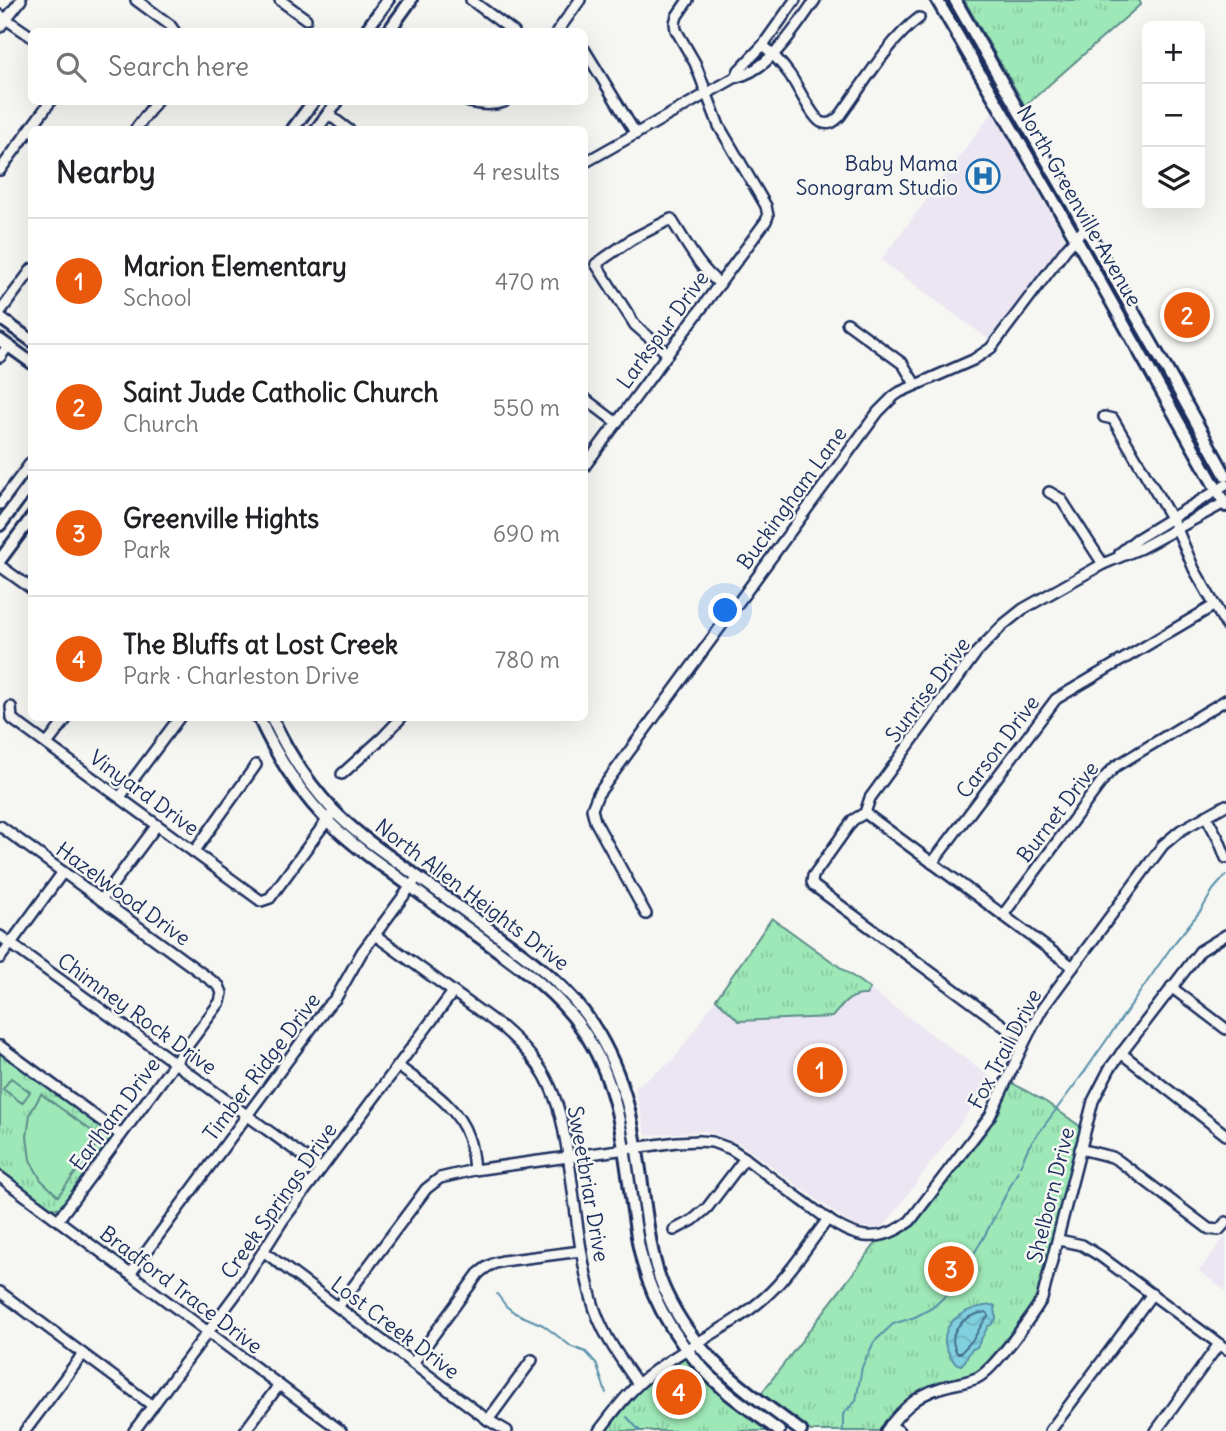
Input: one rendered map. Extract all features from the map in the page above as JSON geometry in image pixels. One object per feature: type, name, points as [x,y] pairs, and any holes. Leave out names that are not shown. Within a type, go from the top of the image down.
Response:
[{"type":"main road","points":[[368,28],[388,0]]},
{"type":"main road","points":[[391,28],[411,0]]},
{"type":"main road","name":"North Greenville Avenue","points":[[937,0],[1163,392],[1222,488],[1225,504]]},
{"type":"main road","name":"North Greenville Avenue","points":[[955,0],[1226,476]]},
{"type":"main road","points":[[295,126],[311,105]]},
{"type":"main road","points":[[317,105],[328,114]]},
{"type":"main road","points":[[319,126],[335,105]]},
{"type":"main road","points":[[0,318],[28,338]]},
{"type":"main road","points":[[4,343],[28,360]]},
{"type":"main road","points":[[1163,392],[1175,384]]},
{"type":"main road","points":[[0,525],[28,487]]},
{"type":"main road","points":[[0,560],[28,522]]},
{"type":"main road","name":"North Allen Heights Drive","points":[[261,721],[282,763],[310,802],[536,963],[574,1000],[592,1023],[620,1075],[627,1098],[639,1247],[654,1297],[686,1349],[707,1373],[779,1431]]},
{"type":"main road","name":"North Allen Heights Drive","points":[[273,721],[331,816],[356,847],[527,972],[567,1009],[583,1029],[609,1079],[621,1124],[631,1148],[657,1269],[677,1315],[716,1365],[738,1385],[801,1431]]},
{"type":"street","points":[[22,0],[2,20],[28,35]]},
{"type":"street","points":[[136,0],[172,28]]},
{"type":"street","points":[[280,0],[306,19]]},
{"type":"street","points":[[471,0],[509,28]]},
{"type":"street","points":[[561,28],[580,0]]},
{"type":"street","points":[[688,0],[677,16],[676,30],[695,63],[707,94]]},
{"type":"street","points":[[736,77],[739,70],[763,46],[795,0]]},
{"type":"street","points":[[588,161],[736,77],[744,76],[774,55],[815,0]]},
{"type":"street","points":[[763,46],[789,74],[816,118],[828,124],[840,116],[899,37],[919,18]]},
{"type":"street","points":[[588,56],[636,134]]},
{"type":"street","name":"Larkspur Drive","points":[[588,462],[766,221],[766,206],[719,126],[707,94]]},
{"type":"street","points":[[32,126],[48,105]]},
{"type":"street","points":[[138,126],[154,105]]},
{"type":"street","points":[[328,114],[344,126]]},
{"type":"street","points":[[0,170],[28,132]]},
{"type":"street","points":[[668,354],[635,325],[596,264],[632,239],[671,219],[694,257],[720,284]]},
{"type":"street","name":"Buckingham Lane","points":[[646,914],[594,821],[592,809],[598,794],[878,412],[894,396],[915,384],[974,360],[991,348],[1084,228]]},
{"type":"street","points":[[0,312],[28,275]]},
{"type":"street","points":[[848,323],[903,364],[915,384]]},
{"type":"street","points":[[0,357],[4,343]]},
{"type":"street","points":[[588,401],[617,423]]},
{"type":"street","points":[[1104,417],[1113,419],[1171,518],[1194,569],[1226,625]]},
{"type":"street","points":[[0,505],[28,466]]},
{"type":"street","name":"Sunrise Drive","points":[[1113,559],[1137,540],[1222,488]]},
{"type":"street","points":[[1049,492],[1060,499],[1103,564]]},
{"type":"street","name":"Sunrise Drive","points":[[1027,1037],[997,1021],[814,886],[813,876],[853,820],[865,813],[870,798],[988,639],[1023,609],[1103,564],[1141,548],[1225,504]]},
{"type":"street","points":[[0,566],[28,586]]},
{"type":"street","name":"Carson Drive","points":[[932,863],[1056,699],[1215,606]]},
{"type":"street","name":"Burnet Drive","points":[[1003,915],[1105,777],[1116,766],[1226,700]]},
{"type":"street","name":"Vinyard Drive","points":[[10,707],[12,719],[258,900],[270,898],[331,816]]},
{"type":"street","points":[[47,744],[65,721]]},
{"type":"street","points":[[120,797],[176,721]]},
{"type":"street","points":[[342,774],[398,721]]},
{"type":"street","points":[[194,852],[256,765]]},
{"type":"street","name":"Fox Trail Drive","points":[[338,1307],[426,1189],[440,1178],[474,1170],[631,1148],[705,1141],[731,1149],[828,1219],[854,1233],[875,1236],[898,1230],[910,1221],[983,1127],[1042,1009],[1163,845],[1181,830],[1226,804]]},
{"type":"street","points":[[865,813],[1073,967]]},
{"type":"street","points":[[1206,816],[1226,857]]},
{"type":"street","points":[[101,900],[157,825]]},
{"type":"street","name":"Hazelwood Drive","points":[[0,826],[219,986],[222,993]]},
{"type":"street","points":[[0,958],[63,872]]},
{"type":"street","name":"Timber Ridge Drive","points":[[130,1274],[336,998],[362,952],[417,877]]},
{"type":"street","name":"Sweetbriar Drive","points":[[375,934],[503,1028],[532,1057],[544,1075],[563,1121],[581,1251],[592,1301],[611,1345],[638,1384]]},
{"type":"street","name":"Shelborn Drive","points":[[888,1428],[900,1413],[923,1394],[978,1378],[992,1367],[1033,1314],[1042,1299],[1059,1240],[1095,1097],[1110,1068],[1200,951],[1226,935]]},
{"type":"street","name":"Chimney Rock Drive","points":[[0,936],[321,1169]]},
{"type":"street","points":[[1171,987],[1226,1029]]},
{"type":"street","name":"Creek Springs Drive","points":[[134,1431],[236,1294],[321,1169],[453,992]]},
{"type":"street","name":"Earlham Drive","points":[[58,1220],[220,1002],[222,993]]},
{"type":"street","points":[[0,1046],[121,1135]]},
{"type":"street","points":[[1121,1053],[1226,1135]]},
{"type":"street","points":[[398,1066],[456,1114],[468,1136],[474,1170]]},
{"type":"street","points":[[1080,1150],[1119,1161],[1209,1229],[1216,1231],[1226,1222]]},
{"type":"street","points":[[674,1230],[693,1220],[707,1208],[745,1158]]},
{"type":"street","name":"Bradford Trace Drive","points":[[0,1177],[341,1431]]},
{"type":"street","points":[[599,1431],[638,1384],[653,1371],[730,1324],[766,1297],[828,1219]]},
{"type":"street","points":[[1059,1240],[1091,1250],[1223,1347],[1156,1431]]},
{"type":"street","name":"Lost Creek Drive","points":[[264,1251],[507,1431]]},
{"type":"street","points":[[413,1363],[485,1267],[503,1261],[581,1251]]},
{"type":"street","points":[[0,1292],[153,1406]]},
{"type":"street","points":[[1050,1431],[1152,1294]]},
{"type":"street","points":[[25,1431],[83,1354]]},
{"type":"street","points":[[488,1419],[532,1360]]},
{"type":"street","points":[[245,1431],[279,1385]]},
{"type":"street","points":[[888,1428],[899,1431]]},
{"type":"shaded area","points":[[993,112],[1065,238],[991,341],[881,260]]},
{"type":"shaded area","points":[[772,918],[993,1079],[883,1228],[855,1227],[742,1145],[706,1131],[646,1135],[635,1087],[673,1061]]},
{"type":"shaded area","points":[[1226,1235],[1226,1291],[1199,1271]]},
{"type":"green space","points":[[964,0],[1139,0],[1141,4],[1025,106]]},
{"type":"green space","points":[[772,918],[870,989],[866,995],[850,999],[832,1017],[739,1021],[716,999]]},
{"type":"green space","points":[[0,1053],[113,1136],[61,1207],[53,1209],[0,1170]]},
{"type":"green space","points":[[11,1078],[30,1092],[22,1103],[3,1089]]},
{"type":"green space","points":[[1012,1083],[1046,1102],[1081,1127],[1055,1238],[1037,1297],[987,1363],[974,1374],[918,1392],[899,1408],[882,1431],[811,1431],[760,1395],[877,1242],[887,1240],[914,1226],[989,1128]]},
{"type":"green space","points":[[41,1094],[100,1137],[58,1196],[41,1180],[30,1160],[27,1137],[30,1114]]},
{"type":"green space","points":[[686,1356],[726,1397],[768,1431],[605,1431],[642,1387]]},
{"type":"water","points":[[993,1305],[996,1319],[988,1326],[977,1347],[971,1350],[965,1361],[961,1365],[955,1363],[945,1343],[949,1326],[968,1311]]},
{"type":"waterway","points":[[1020,1166],[1029,1146],[1226,875]]},
{"type":"waterway","points":[[843,1431],[843,1414],[856,1401],[862,1367],[874,1342],[893,1324],[932,1308],[951,1291],[984,1237],[1018,1171]]},
{"type":"waterway","points":[[497,1294],[515,1313],[543,1325],[572,1347],[586,1352],[596,1363],[606,1393]]},
{"type":"waterway","points":[[627,1417],[640,1431]]},
{"type":"place","name":"Baby Mama Sonogram Studio","points":[[983,176]]},
{"type":"place","name":"Saint Jude Catholic Church","points":[[1187,315]]},
{"type":"place","name":"Marion Elementary","points":[[820,1070]]},
{"type":"place","name":"Greenville Hights","points":[[951,1269]]},
{"type":"place","name":"The Bluffs at Lost Creek","points":[[679,1392]]}]
